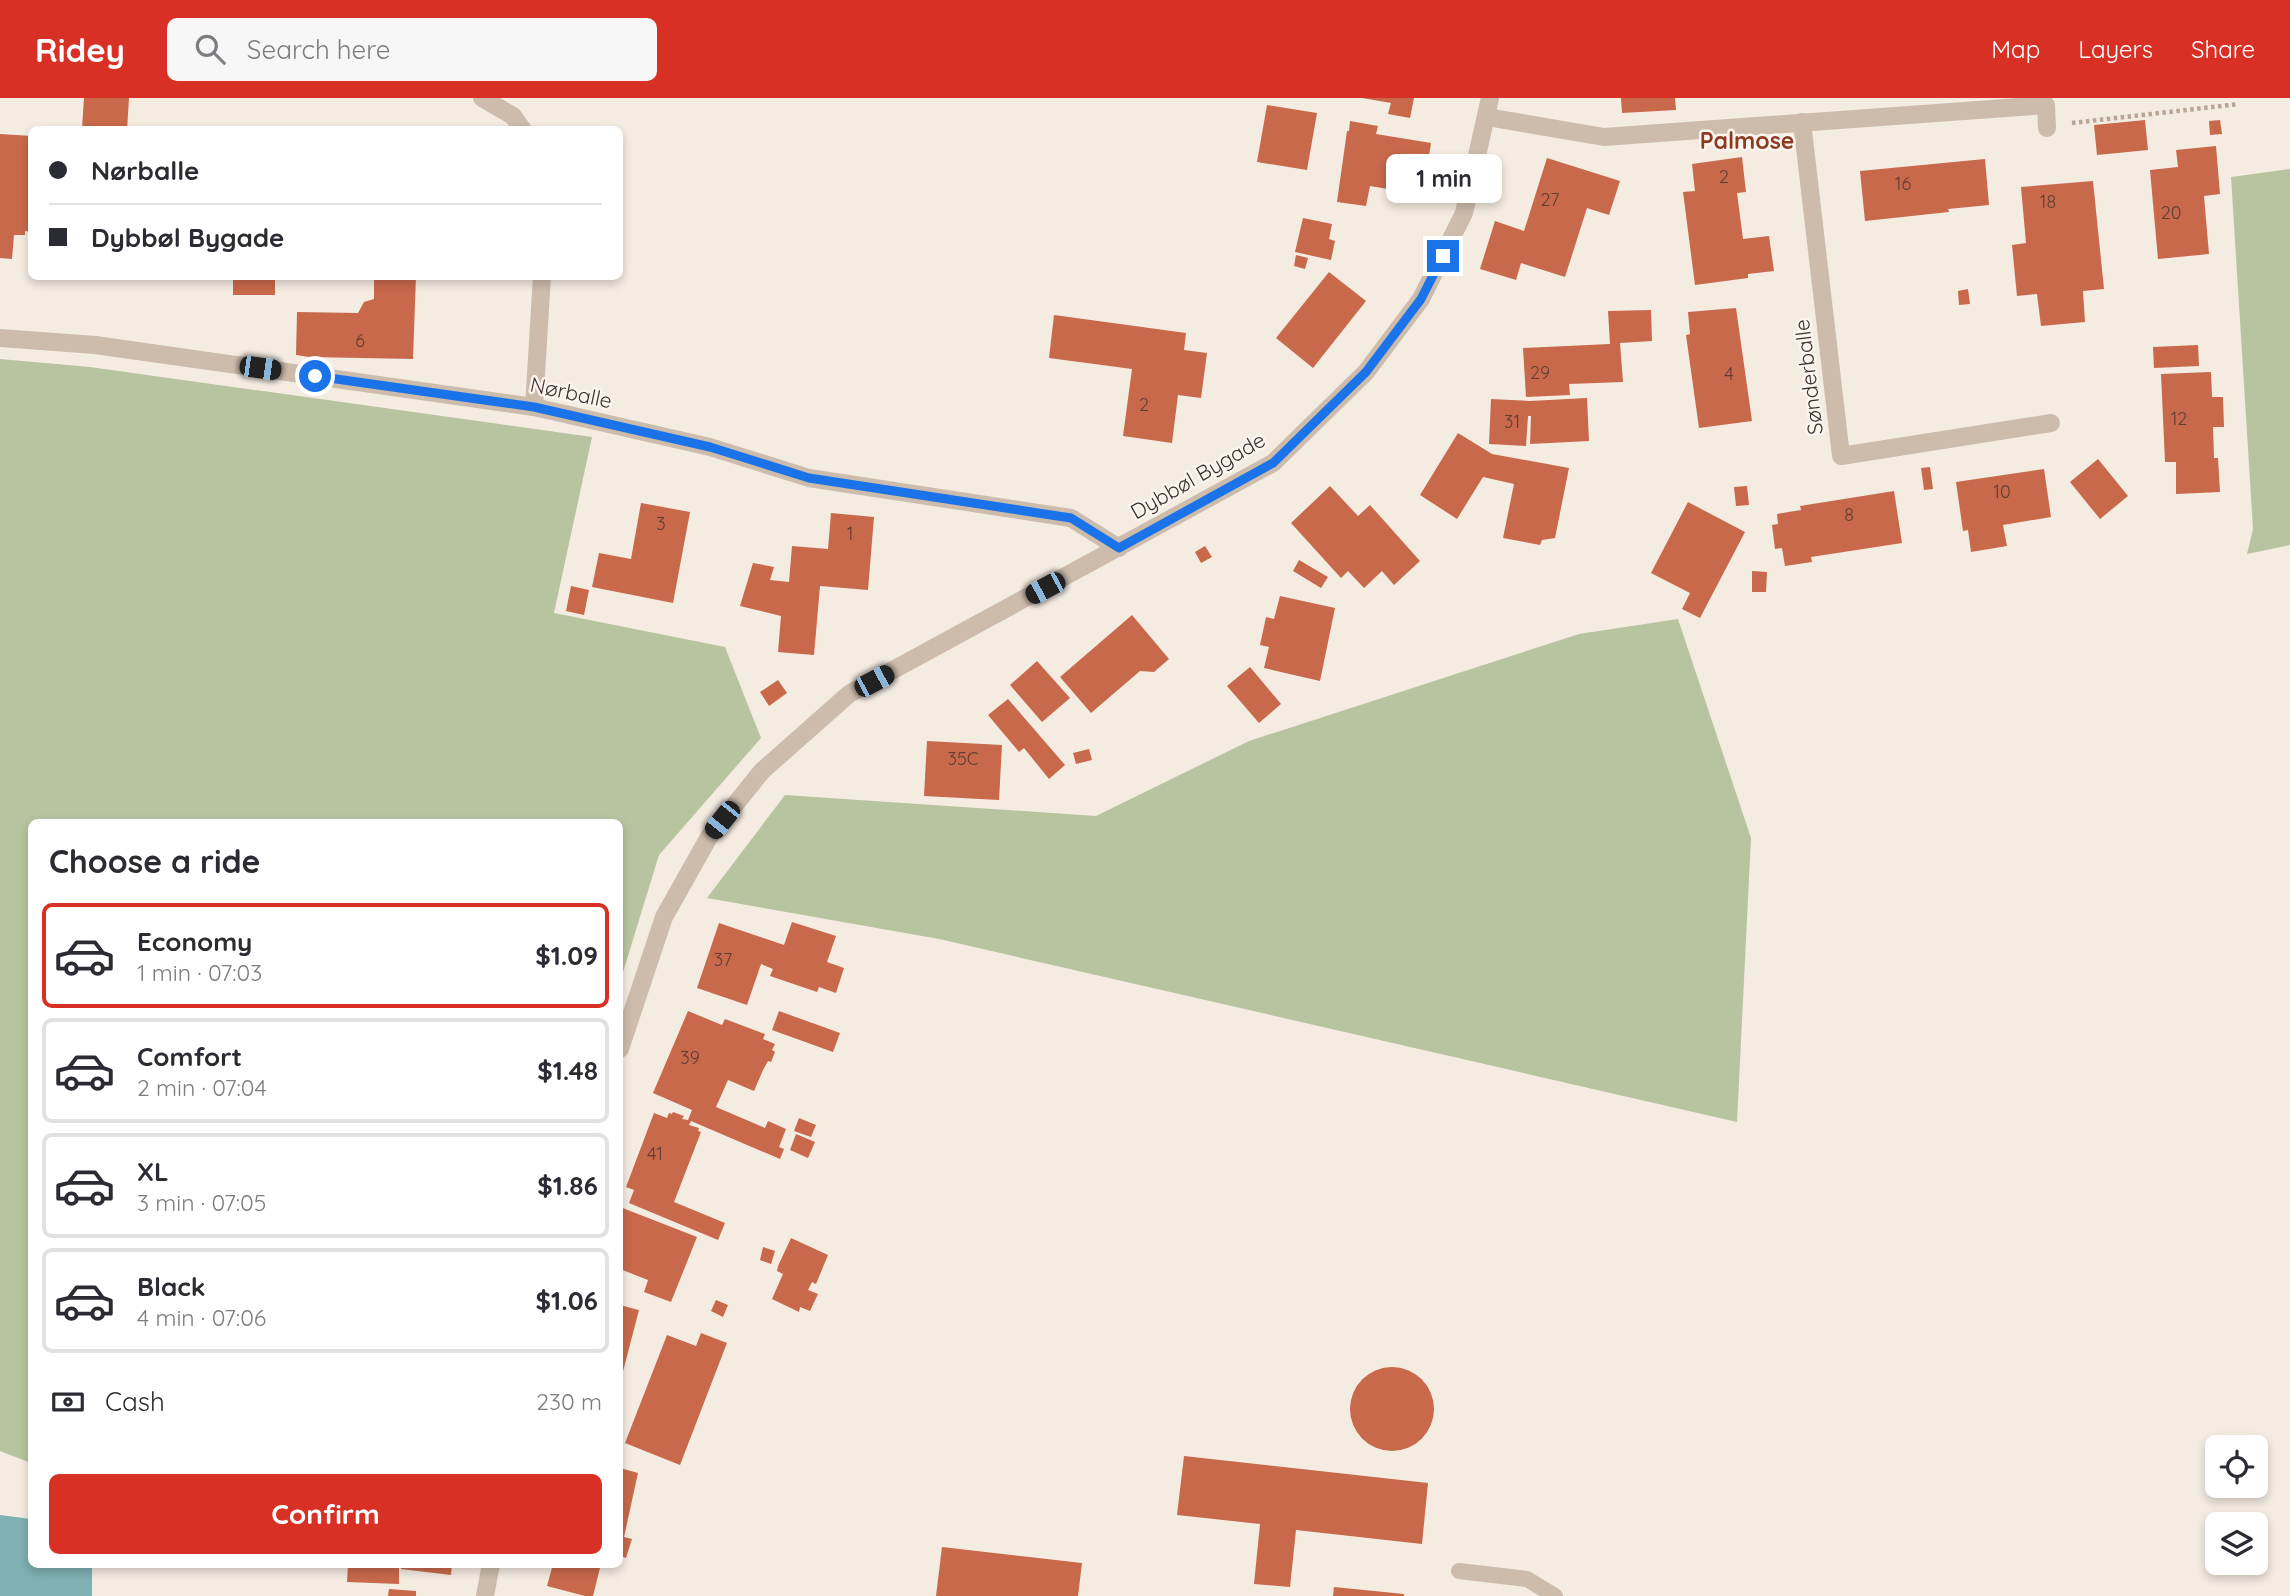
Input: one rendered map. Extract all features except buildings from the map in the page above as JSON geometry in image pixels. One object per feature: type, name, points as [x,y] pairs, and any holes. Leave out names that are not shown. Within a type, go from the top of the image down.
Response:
[{"type":"street","points":[[482,98],[513,116],[520,126]]},
{"type":"street","name":"Dybbøl Bygade","points":[[623,1040],[664,917],[709,837],[761,771],[849,694],[1273,463],[1366,372],[1421,299],[1464,213],[1490,98]]},
{"type":"street","points":[[1487,117],[1604,137],[2046,105],[2047,128]]},
{"type":"street","name":"Sønderballe","points":[[1802,122],[1841,456],[2052,423]]},
{"type":"street","points":[[534,407],[542,280]]},
{"type":"street","name":"Nørballe","points":[[0,338],[95,345],[534,407],[710,447],[809,478],[1071,518],[1119,548]]},
{"type":"street","points":[[485,1596],[490,1568]]},
{"type":"lane","points":[[1459,1571],[1527,1579],[1555,1596]]},
{"type":"path","points":[[2047,128],[2077,122],[2239,104]]},
{"type":"green space","points":[[2290,169],[2290,545],[2247,554],[2253,529],[2231,177]]},
{"type":"green space","points":[[0,359],[90,367],[592,437],[554,613],[725,647],[761,738],[659,855],[623,972],[623,819],[28,819],[28,1462],[0,1451]]},
{"type":"green space","points":[[1678,619],[1751,838],[1737,1122],[939,939],[707,898],[785,795],[1096,816],[1249,741],[1579,634]]},
{"type":"water","points":[[0,1515],[28,1519],[28,1568],[92,1568],[92,1596],[0,1596]]},
{"type":"district","name":"Palmose","points":[[1747,141]]},
{"type":"route","points":[[315,376],[534,407],[710,447],[809,478],[1071,518],[1119,548],[1273,463],[1366,372],[1421,299],[1443,256]]}]
